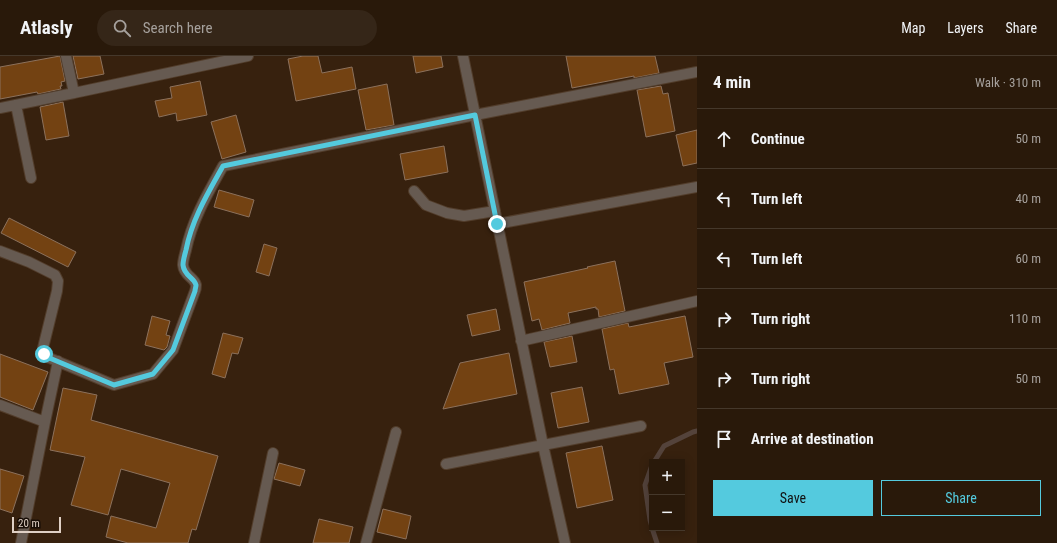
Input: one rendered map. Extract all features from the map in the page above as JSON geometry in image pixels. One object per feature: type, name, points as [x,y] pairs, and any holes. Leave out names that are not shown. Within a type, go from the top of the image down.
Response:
[{"type":"street","points":[[66,56],[74,93]]},
{"type":"street","points":[[0,108],[248,56]]},
{"type":"street","points":[[463,56],[521,341],[565,543]]},
{"type":"street","points":[[0,251],[29,262],[55,275],[58,281],[57,291],[43,348],[44,354],[47,357],[114,385],[153,374],[173,350],[195,291],[196,284],[187,275],[183,263],[188,236],[205,198],[223,166],[697,72]]},
{"type":"street","points":[[16,105],[31,178]]},
{"type":"street","points":[[497,224],[697,187]]},
{"type":"street","points":[[414,191],[426,205],[446,213],[464,216],[495,211]]},
{"type":"street","points":[[521,341],[697,301]]},
{"type":"street","points":[[21,543],[58,361]]},
{"type":"street","points":[[0,405],[45,422]]},
{"type":"street","points":[[446,464],[641,426]]},
{"type":"street","points":[[366,543],[396,432]]},
{"type":"street","points":[[254,543],[273,453]]},
{"type":"building","points":[[60,56],[65,81],[61,82],[61,89],[38,94],[37,92],[0,99],[0,67]]},
{"type":"building","points":[[73,56],[100,56],[104,74],[78,79]]},
{"type":"building","points":[[303,56],[318,56],[322,73],[352,67],[356,89],[296,101],[288,59]]},
{"type":"building","points":[[413,56],[441,56],[443,67],[416,73]]},
{"type":"building","points":[[566,56],[655,56],[659,73],[634,78],[634,76],[572,88]]},
{"type":"building","points":[[200,81],[207,115],[177,121],[176,113],[159,117],[155,101],[172,98],[170,87]]},
{"type":"building","points":[[387,84],[394,125],[366,130],[358,90]]},
{"type":"building","points":[[661,86],[663,94],[668,93],[675,131],[646,137],[637,90]]},
{"type":"building","points":[[63,102],[69,136],[46,140],[40,107]]},
{"type":"building","points":[[236,115],[246,152],[222,159],[211,122]]},
{"type":"building","points":[[697,130],[697,163],[683,166],[676,135]]},
{"type":"building","points":[[444,146],[448,172],[405,180],[400,154]]},
{"type":"building","points":[[219,190],[254,200],[249,217],[214,207]]},
{"type":"building","points":[[9,218],[76,252],[68,267],[1,233]]},
{"type":"building","points":[[264,244],[277,248],[269,276],[256,272]]},
{"type":"building","points":[[615,261],[625,311],[599,317],[598,309],[596,309],[596,307],[568,313],[570,323],[542,330],[539,319],[532,321],[524,282]]},
{"type":"building","points":[[496,309],[500,330],[472,336],[467,315]]},
{"type":"building","points":[[152,316],[170,321],[166,335],[170,336],[167,347],[164,350],[145,345]]},
{"type":"building","points":[[685,316],[693,357],[664,363],[669,384],[619,394],[614,369],[610,370],[602,329],[628,323],[629,327]]},
{"type":"building","points":[[223,333],[243,338],[238,354],[232,353],[225,378],[212,374]]},
{"type":"building","points":[[572,336],[577,362],[550,367],[544,342]]},
{"type":"building","points":[[509,353],[517,394],[443,409],[460,363]]},
{"type":"building","points":[[0,354],[48,372],[33,410],[0,397]]},
{"type":"building","points":[[582,387],[589,422],[558,428],[551,393]]},
{"type":"building","points":[[63,388],[97,395],[91,420],[218,456],[196,530],[192,529],[188,543],[128,543],[106,537],[111,516],[156,528],[170,483],[121,469],[108,515],[71,505],[85,457],[50,450]]},
{"type":"building","points":[[602,446],[613,500],[577,508],[566,453]]},
{"type":"building","points":[[279,463],[305,470],[300,486],[274,479]]},
{"type":"building","points":[[0,469],[24,476],[12,513],[0,509]]},
{"type":"building","points":[[383,509],[411,516],[406,539],[377,532]]},
{"type":"building","points":[[319,519],[353,527],[349,543],[313,543]]},
{"type":"waterway","points":[[656,459],[664,446],[697,431]]},
{"type":"waterway","points":[[649,474],[645,485],[649,513]]},
{"type":"waterway","points":[[653,531],[657,543]]},
{"type":"route","points":[[44,354],[47,357],[114,385],[153,374],[173,350],[195,291],[196,284],[187,275],[183,263],[188,236],[205,198],[223,166],[475,115],[497,224]]}]
